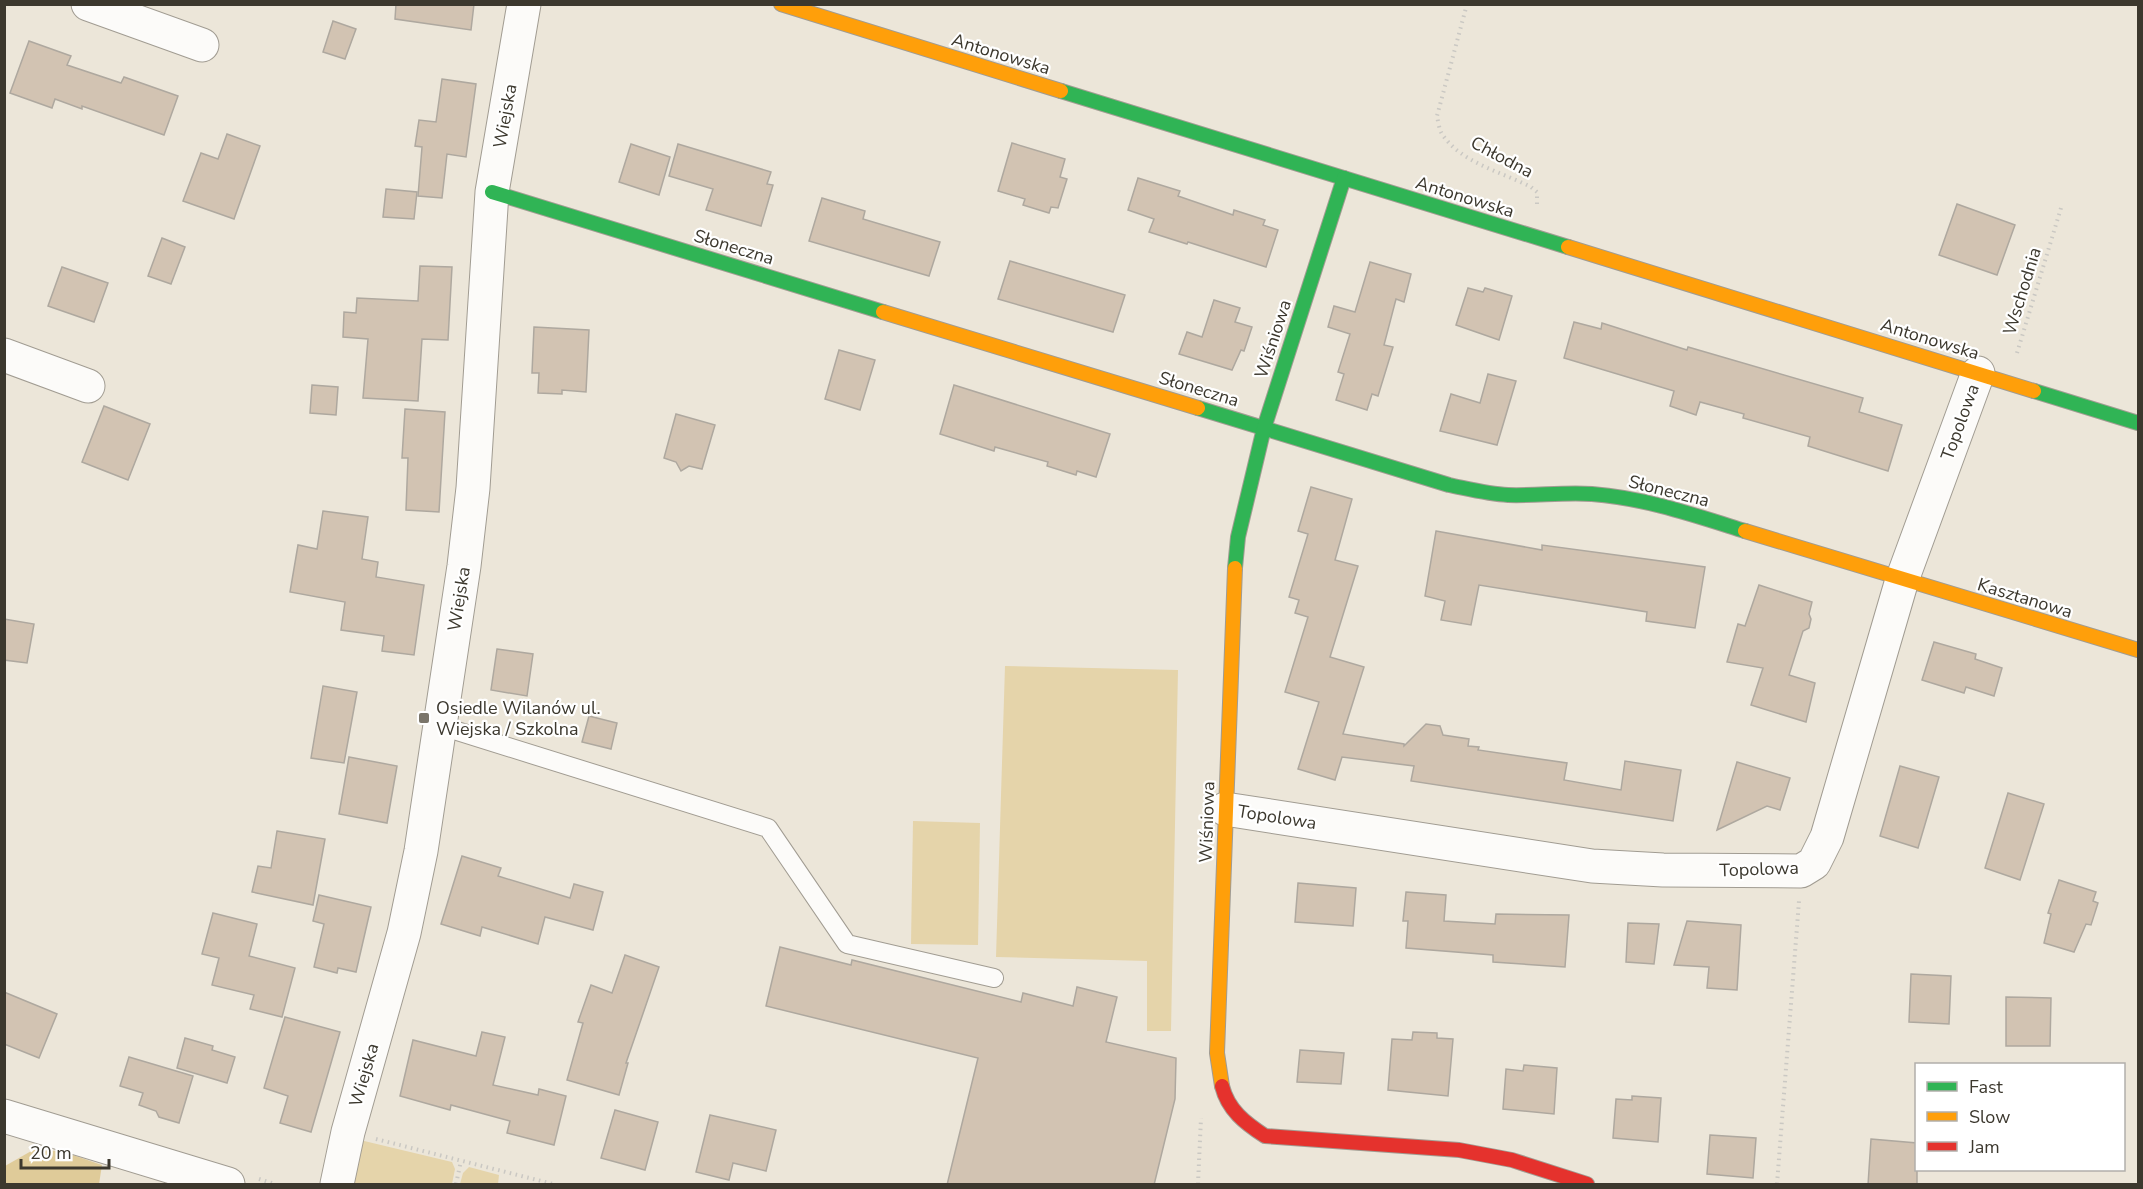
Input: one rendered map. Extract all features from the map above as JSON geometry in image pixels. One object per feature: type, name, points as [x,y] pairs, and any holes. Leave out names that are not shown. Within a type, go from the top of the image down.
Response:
[{"type":"street","points":[[88,4],[202,45]]},
{"type":"street","name":"Wiejska","points":[[337,1185],[348,1132],[414,892],[441,726],[473,488],[492,192],[524,4]]},
{"type":"street","name":"Antonowska","points":[[781,4],[2139,423]]},
{"type":"street","name":"Wiśniowa","points":[[1344,178],[1264,428],[1238,537],[1234,573],[1225,809],[1218,1076],[1231,1110],[1249,1127],[1265,1136],[1485,1153],[1521,1161],[1587,1185]]},
{"type":"street","name":"Słoneczna","points":[[492,192],[1449,484],[1480,492],[1508,495],[1590,494],[1629,498],[1678,510],[1902,580]]},
{"type":"street","points":[[4,356],[88,386]]},
{"type":"street","name":"Topolowa","points":[[1225,809],[1592,866],[1663,870],[1801,871],[1814,863],[1827,837],[1902,580],[1993,378]]},
{"type":"street","name":"Kasztanowa","points":[[1902,580],[2139,650]]},
{"type":"street","points":[[4,1116],[228,1185]]},
{"type":"lane","points":[[441,726],[768,828],[847,944],[994,978]]},
{"type":"path","name":"Chłodna","points":[[1467,4],[1437,116],[1441,133],[1460,152],[1537,192],[1535,216],[1528,235]]},
{"type":"path","name":"Wschodnia","points":[[1993,378],[2061,208]]},
{"type":"path","points":[[1777,1185],[1801,871]]},
{"type":"path","points":[[348,1132],[553,1185]]},
{"type":"path","points":[[456,1185],[461,1161]]},
{"type":"shaded area","points":[[1005,666],[1178,670],[1171,1031],[1147,1031],[1147,961],[996,957]]},
{"type":"shaded area","points":[[913,821],[980,823],[978,945],[911,944]]},
{"type":"shaded area","points":[[360,1140],[452,1162],[455,1169],[452,1184],[354,1184],[352,1171]]},
{"type":"shaded area","points":[[33,1150],[61,1151],[102,1165],[99,1184],[5,1184],[5,1166]]},
{"type":"shaded area","points":[[469,1167],[499,1175],[498,1184],[460,1184],[463,1173]]},
{"type":"building","points":[[396,4],[474,4],[471,30],[395,19]]},
{"type":"building","points":[[333,21],[356,29],[345,59],[323,52]]},
{"type":"building","points":[[29,41],[71,56],[67,65],[121,83],[124,77],[178,96],[164,135],[82,106],[82,109],[55,99],[52,108],[10,93]]},
{"type":"building","points":[[442,79],[476,84],[466,157],[447,154],[442,198],[418,196],[422,147],[415,146],[419,120],[436,122]]},
{"type":"building","points":[[227,134],[260,146],[234,219],[183,201],[201,153],[218,159]]},
{"type":"building","points":[[1012,143],[1065,159],[1060,177],[1067,179],[1058,208],[1051,207],[1049,213],[1023,205],[1025,199],[998,191]]},
{"type":"building","points":[[631,144],[670,157],[659,195],[619,182]]},
{"type":"building","points":[[678,144],[771,172],[767,184],[773,185],[761,226],[706,210],[713,189],[669,176]]},
{"type":"building","points":[[1138,178],[1180,191],[1178,196],[1233,215],[1234,210],[1265,220],[1263,225],[1278,230],[1266,267],[1149,232],[1154,219],[1128,210]]},
{"type":"building","points":[[386,189],[417,192],[414,219],[383,217]]},
{"type":"building","points":[[822,198],[865,211],[863,219],[940,242],[929,276],[809,241]]},
{"type":"building","points":[[1957,204],[2015,225],[1997,275],[1939,255]]},
{"type":"building","points":[[162,238],[185,247],[171,284],[148,276]]},
{"type":"building","points":[[1010,261],[1125,295],[1113,332],[998,299]]},
{"type":"building","points":[[1370,262],[1411,274],[1404,302],[1396,299],[1384,345],[1393,347],[1378,396],[1372,394],[1367,410],[1336,400],[1344,374],[1338,372],[1350,334],[1328,327],[1334,306],[1355,312]]},
{"type":"building","points":[[420,266],[452,267],[448,340],[422,339],[418,401],[363,398],[368,339],[343,337],[344,312],[356,313],[357,298],[418,301]]},
{"type":"building","points":[[62,267],[108,283],[94,322],[48,306]]},
{"type":"building","points":[[1468,288],[1483,292],[1485,288],[1512,296],[1499,340],[1456,325]]},
{"type":"building","points":[[1214,300],[1240,308],[1235,322],[1252,327],[1244,351],[1241,350],[1232,370],[1179,354],[1187,332],[1202,337]]},
{"type":"building","points":[[1574,322],[1601,329],[1602,323],[1687,350],[1688,347],[1863,398],[1859,412],[1902,425],[1888,471],[1808,446],[1810,437],[1743,418],[1744,414],[1700,402],[1696,415],[1670,406],[1674,391],[1564,358]]},
{"type":"building","points":[[534,327],[589,330],[586,392],[562,390],[562,394],[538,393],[539,373],[532,373]]},
{"type":"building","points":[[839,350],[875,360],[860,410],[825,399]]},
{"type":"building","points":[[1488,374],[1516,381],[1497,445],[1440,431],[1451,394],[1480,403]]},
{"type":"building","points":[[312,385],[338,387],[336,415],[310,413]]},
{"type":"building","points":[[954,385],[1110,434],[1096,477],[1077,471],[1076,475],[1047,466],[1048,462],[995,447],[994,451],[940,434]]},
{"type":"building","points":[[104,406],[150,424],[128,480],[82,462]]},
{"type":"building","points":[[405,409],[445,412],[439,512],[406,510],[408,458],[402,458]]},
{"type":"building","points":[[676,414],[715,425],[702,469],[689,466],[681,471],[676,462],[664,458]]},
{"type":"building","points":[[1311,487],[1352,499],[1335,560],[1358,566],[1330,657],[1364,667],[1343,734],[1404,744],[1404,746],[1426,724],[1440,726],[1443,735],[1469,739],[1468,746],[1479,747],[1478,750],[1567,763],[1564,780],[1621,790],[1625,761],[1681,770],[1673,821],[1411,781],[1414,766],[1342,757],[1335,780],[1298,769],[1319,702],[1285,692],[1308,617],[1295,613],[1299,600],[1289,597],[1308,534],[1298,531]]},
{"type":"building","points":[[323,511],[368,517],[362,559],[378,562],[376,577],[424,585],[414,655],[382,651],[384,636],[341,630],[345,602],[290,592],[298,545],[317,549]]},
{"type":"building","points":[[1436,531],[1542,550],[1542,545],[1705,567],[1695,628],[1646,621],[1647,612],[1479,585],[1471,625],[1441,620],[1445,601],[1425,596]]},
{"type":"building","points":[[1759,585],[1812,602],[1809,628],[1803,631],[1789,675],[1815,683],[1806,722],[1751,705],[1763,668],[1727,662],[1738,624],[1745,626]]},
{"type":"building","points":[[4,619],[34,624],[27,663],[4,660]]},
{"type":"building","points":[[1934,642],[1976,654],[1975,659],[2002,668],[1994,696],[1966,687],[1964,693],[1922,680]]},
{"type":"building","points":[[497,649],[533,654],[527,696],[491,690]]},
{"type":"building","points":[[323,686],[357,692],[344,763],[311,758]]},
{"type":"building","points":[[589,716],[617,723],[611,749],[582,742]]},
{"type":"building","points":[[349,757],[397,766],[387,823],[339,814]]},
{"type":"building","points":[[1737,762],[1790,778],[1780,810],[1767,806],[1717,830]]},
{"type":"building","points":[[1900,766],[1939,777],[1918,848],[1880,836]]},
{"type":"building","points":[[2008,793],[2044,804],[2020,880],[1985,868]]},
{"type":"building","points":[[277,831],[325,839],[313,905],[252,892],[258,866],[271,868]]},
{"type":"building","points":[[462,856],[501,868],[498,876],[570,898],[574,884],[603,892],[593,930],[545,917],[538,944],[482,927],[480,936],[441,924]]},
{"type":"building","points":[[2059,880],[2096,892],[2093,901],[2098,903],[2091,925],[2086,924],[2074,952],[2044,943],[2051,914],[2048,913]]},
{"type":"building","points":[[1298,883],[1356,888],[1353,926],[1295,922]]},
{"type":"building","points":[[1406,892],[1446,895],[1444,921],[1495,924],[1496,914],[1569,915],[1565,967],[1493,962],[1493,955],[1406,948],[1408,921],[1403,921]]},
{"type":"building","points":[[319,895],[371,907],[356,972],[338,968],[337,973],[314,967],[324,924],[313,921]]},
{"type":"building","points":[[213,913],[257,924],[249,956],[295,968],[282,1017],[250,1009],[254,995],[212,985],[219,958],[202,954]]},
{"type":"building","points":[[1687,921],[1741,925],[1737,990],[1707,988],[1709,967],[1674,965]]},
{"type":"building","points":[[1628,923],[1659,924],[1654,964],[1626,962]]},
{"type":"building","points":[[780,947],[851,965],[852,960],[1021,1002],[1023,993],[1073,1006],[1077,987],[1117,997],[1106,1042],[1176,1058],[1175,1099],[1154,1185],[947,1185],[978,1058],[766,1006]]},
{"type":"building","points":[[625,955],[659,967],[626,1063],[628,1063],[619,1095],[567,1080],[583,1023],[578,1022],[591,985],[612,993]]},
{"type":"building","points":[[1911,974],[1951,976],[1949,1024],[1909,1022]]},
{"type":"building","points":[[4,992],[57,1014],[39,1058],[4,1044]]},
{"type":"building","points":[[2006,997],[2051,998],[2050,1046],[2006,1046]]},
{"type":"building","points":[[285,1017],[340,1032],[311,1132],[280,1123],[288,1096],[264,1088]]},
{"type":"building","points":[[482,1032],[505,1037],[493,1085],[538,1095],[539,1089],[566,1096],[554,1145],[507,1133],[510,1121],[451,1105],[450,1110],[400,1096],[413,1040],[476,1056]]},
{"type":"building","points":[[1413,1032],[1437,1033],[1437,1038],[1453,1039],[1448,1096],[1388,1090],[1392,1039],[1412,1040]]},
{"type":"building","points":[[185,1038],[213,1046],[212,1050],[235,1057],[227,1083],[177,1068]]},
{"type":"building","points":[[1300,1050],[1344,1053],[1341,1084],[1297,1082]]},
{"type":"building","points":[[129,1057],[193,1076],[179,1123],[159,1117],[156,1111],[139,1105],[143,1093],[120,1086]]},
{"type":"building","points":[[1524,1065],[1557,1068],[1554,1114],[1503,1109],[1506,1069],[1523,1071]]},
{"type":"building","points":[[1632,1096],[1661,1098],[1658,1142],[1613,1138],[1616,1099],[1632,1100]]},
{"type":"building","points":[[615,1110],[658,1122],[645,1170],[601,1158]]},
{"type":"building","points":[[710,1115],[776,1130],[766,1171],[733,1163],[729,1180],[696,1172]]},
{"type":"building","points":[[1710,1135],[1756,1138],[1753,1178],[1707,1174]]},
{"type":"building","points":[[1871,1139],[1915,1143],[1917,1185],[1868,1185]]},
{"type":"traffic: fast","points":[[1061,91],[1568,247]]},
{"type":"traffic: fast","points":[[1235,568],[1238,537],[1264,428],[1344,178]]},
{"type":"traffic: fast","points":[[492,192],[883,312]]},
{"type":"traffic: fast","points":[[2034,391],[2138,423]]},
{"type":"traffic: fast","points":[[1198,408],[1449,485],[1508,495],[1612,496],[1669,508],[1745,531]]},
{"type":"traffic: slow","points":[[781,4],[1061,91]]},
{"type":"traffic: slow","points":[[1568,247],[2034,391]]},
{"type":"traffic: slow","points":[[883,312],[1198,408]]},
{"type":"traffic: slow","points":[[1745,531],[2138,650]]},
{"type":"traffic: slow","points":[[1222,1086],[1217,1053],[1235,568]]},
{"type":"traffic: jam","points":[[1222,1086],[1228,1102],[1238,1115],[1265,1136],[1459,1150],[1512,1160],[1587,1184]]},
{"type":"place","name":"Osiedle Wilanów ul. Wiejska / Szkolna","points":[[424,718]]}]
